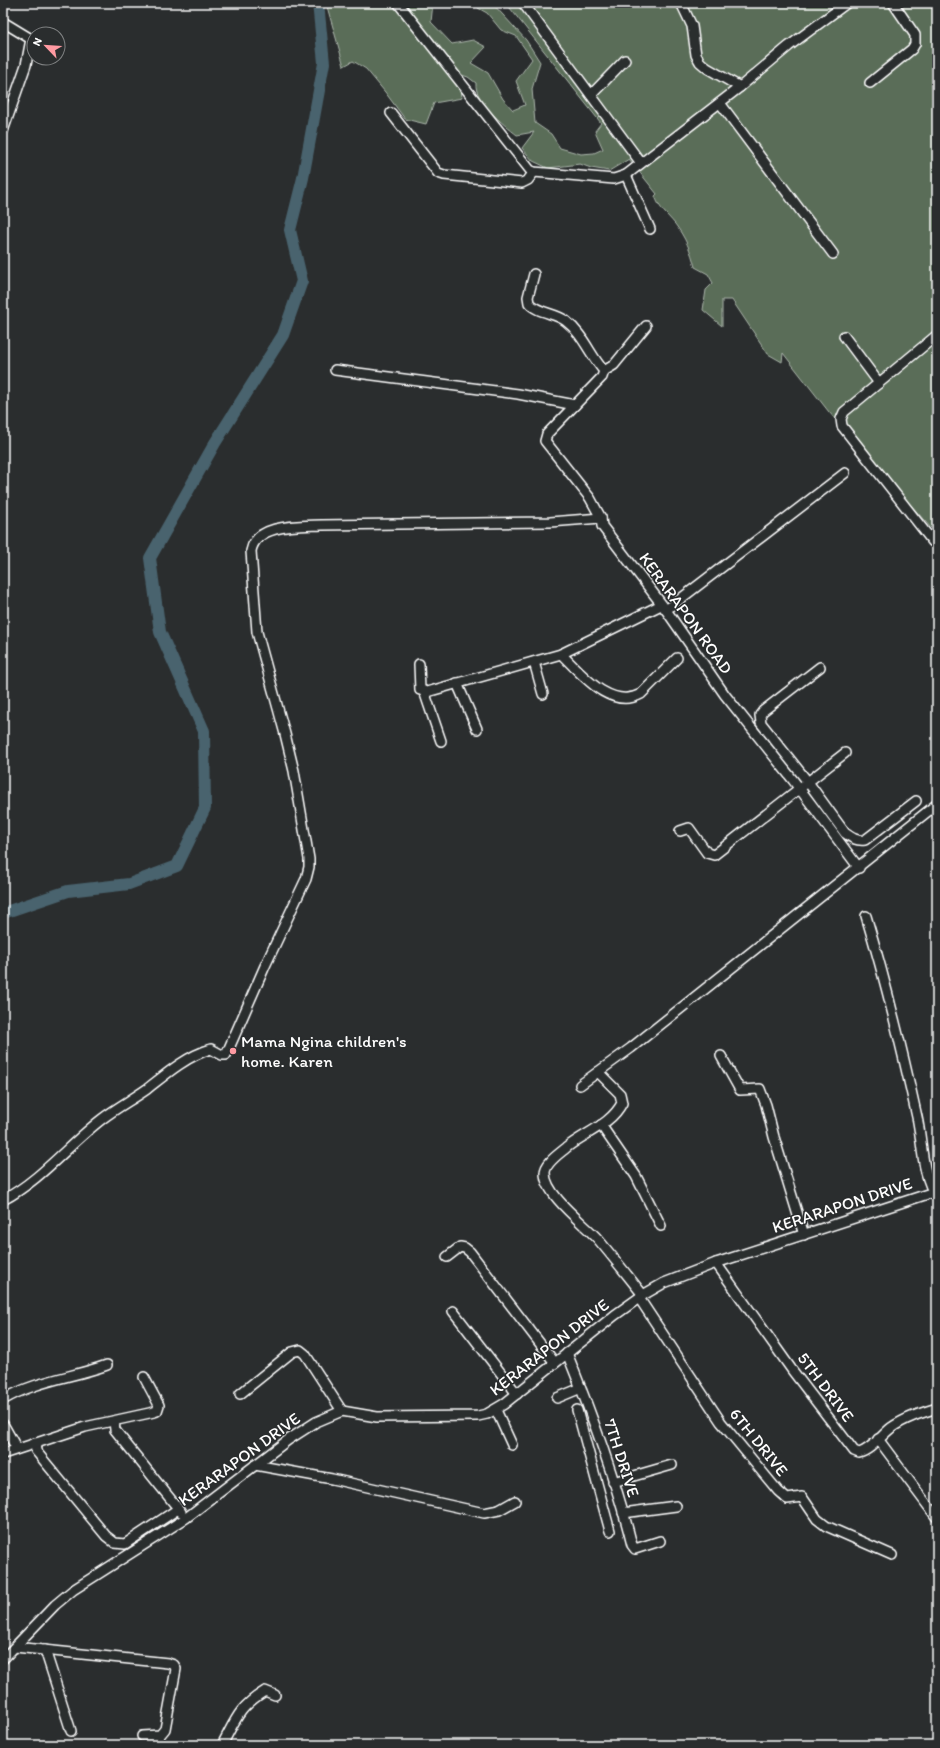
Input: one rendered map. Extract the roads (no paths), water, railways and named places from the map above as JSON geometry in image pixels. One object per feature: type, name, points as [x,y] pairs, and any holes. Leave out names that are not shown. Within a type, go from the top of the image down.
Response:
[{"type":"street","points":[[398,3],[522,162],[530,170],[534,172],[614,179],[626,175],[720,103],[789,46],[847,3]]},
{"type":"street","points":[[523,3],[641,163]]},
{"type":"street","points":[[681,3],[692,26],[696,55],[700,62],[707,68],[740,87]]},
{"type":"street","points":[[870,83],[912,49],[915,44],[915,35],[893,3]]},
{"type":"street","points":[[3,22],[31,39],[26,64],[3,131]]},
{"type":"street","points":[[591,95],[625,60]]},
{"type":"street","points":[[720,103],[833,254]]},
{"type":"street","points":[[391,113],[438,173],[444,175],[522,184],[528,180],[534,172]]},
{"type":"street","points":[[626,175],[650,229]]},
{"type":"street","points":[[534,274],[528,297],[529,304],[561,318],[570,324],[578,332],[604,371]]},
{"type":"street","name":"KERARAPON ROAD","points":[[646,326],[614,365],[604,371],[602,377],[547,434],[546,442],[590,498],[602,518],[602,526],[664,608],[725,695],[859,868]]},
{"type":"street","points":[[936,542],[842,424],[842,416],[844,412],[937,335]]},
{"type":"street","points":[[844,336],[879,383]]},
{"type":"street","points":[[335,370],[518,394],[575,405]]},
{"type":"street","points":[[424,692],[560,654],[664,608],[845,473]]},
{"type":"street","points":[[3,1200],[30,1182],[102,1119],[144,1091],[178,1065],[211,1049],[222,1055],[226,1055],[265,966],[301,892],[309,867],[294,772],[257,632],[251,556],[252,545],[261,534],[272,529],[322,525],[550,522],[602,518]]},
{"type":"street","points":[[560,654],[601,690],[609,695],[621,698],[634,698],[641,694],[677,658]]},
{"type":"street","points":[[534,662],[543,694]]},
{"type":"street","points":[[419,664],[420,690],[424,692],[441,741]]},
{"type":"street","points":[[820,667],[763,712],[759,719],[761,723],[808,782],[845,833],[856,840],[865,840],[870,837],[916,801]]},
{"type":"street","points":[[457,683],[477,729]]},
{"type":"street","points":[[680,831],[689,828],[707,853],[714,855],[845,753]]},
{"type":"street","points":[[580,1085],[631,1048],[859,868],[937,804]]},
{"type":"street","points":[[866,916],[882,967],[917,1119],[922,1158],[929,1185],[936,1194]]},
{"type":"street","points":[[721,1056],[740,1090],[760,1089],[804,1235]]},
{"type":"street","points":[[598,1072],[607,1079],[620,1094],[622,1100],[621,1106],[601,1125],[568,1147],[549,1163],[545,1169],[545,1175],[549,1185],[561,1202],[596,1238],[641,1296]]},
{"type":"street","points":[[601,1125],[636,1176],[661,1226]]},
{"type":"street","name":"KERARAPON DRIVE","points":[[3,1659],[55,1605],[73,1590],[186,1518],[306,1427],[342,1411],[377,1417],[455,1417],[478,1416],[496,1410],[641,1296],[664,1283],[716,1263],[936,1194]]},
{"type":"street","points":[[447,1257],[460,1247],[465,1248],[470,1252],[555,1363]]},
{"type":"street","name":"5TH DRIVE","points":[[716,1263],[792,1370],[852,1448],[857,1452],[862,1453],[878,1439],[906,1419],[937,1408]]},
{"type":"street","name":"6TH DRIVE","points":[[641,1296],[721,1422],[778,1491],[787,1499],[802,1498],[817,1519],[826,1526],[892,1555]]},
{"type":"street","points":[[453,1311],[517,1394]]},
{"type":"street","points":[[240,1394],[292,1352],[300,1350],[305,1354],[342,1411]]},
{"type":"street","name":"7TH DRIVE","points":[[567,1353],[603,1450],[633,1548],[660,1542]]},
{"type":"street","points":[[3,1400],[54,1380],[83,1374],[107,1365]]},
{"type":"street","points":[[3,1454],[85,1427],[157,1411],[159,1405],[144,1377]]},
{"type":"street","points":[[557,1398],[581,1388]]},
{"type":"street","points":[[496,1410],[512,1445]]},
{"type":"street","points":[[577,1410],[610,1531]]},
{"type":"street","points":[[114,1421],[115,1430],[186,1518]]},
{"type":"street","points":[[3,1424],[16,1449]]},
{"type":"street","points":[[878,1439],[937,1518]]},
{"type":"street","points":[[35,1443],[36,1451],[69,1493],[102,1532],[115,1543],[125,1544],[178,1509]]},
{"type":"street","points":[[590,1457],[603,1450]]},
{"type":"street","points":[[255,1465],[340,1481],[484,1513],[499,1510],[514,1501]]},
{"type":"street","points":[[613,1482],[672,1465]]},
{"type":"street","points":[[623,1513],[676,1506]]},
{"type":"street","points":[[15,1647],[168,1663],[174,1665],[176,1669],[165,1729],[160,1735],[142,1736]]},
{"type":"street","points":[[45,1650],[71,1731]]},
{"type":"street","points":[[222,1745],[240,1710],[265,1691],[275,1696]]},
{"type":"waterway","points":[[3,913],[68,891],[129,884],[177,866],[205,808],[204,731],[160,632],[150,558],[215,443],[283,335],[302,281],[290,230],[303,178],[324,63],[318,3]]},
{"type":"place","name":"Mama Ngina children's home. Karen","points":[[233,1051]]}]
